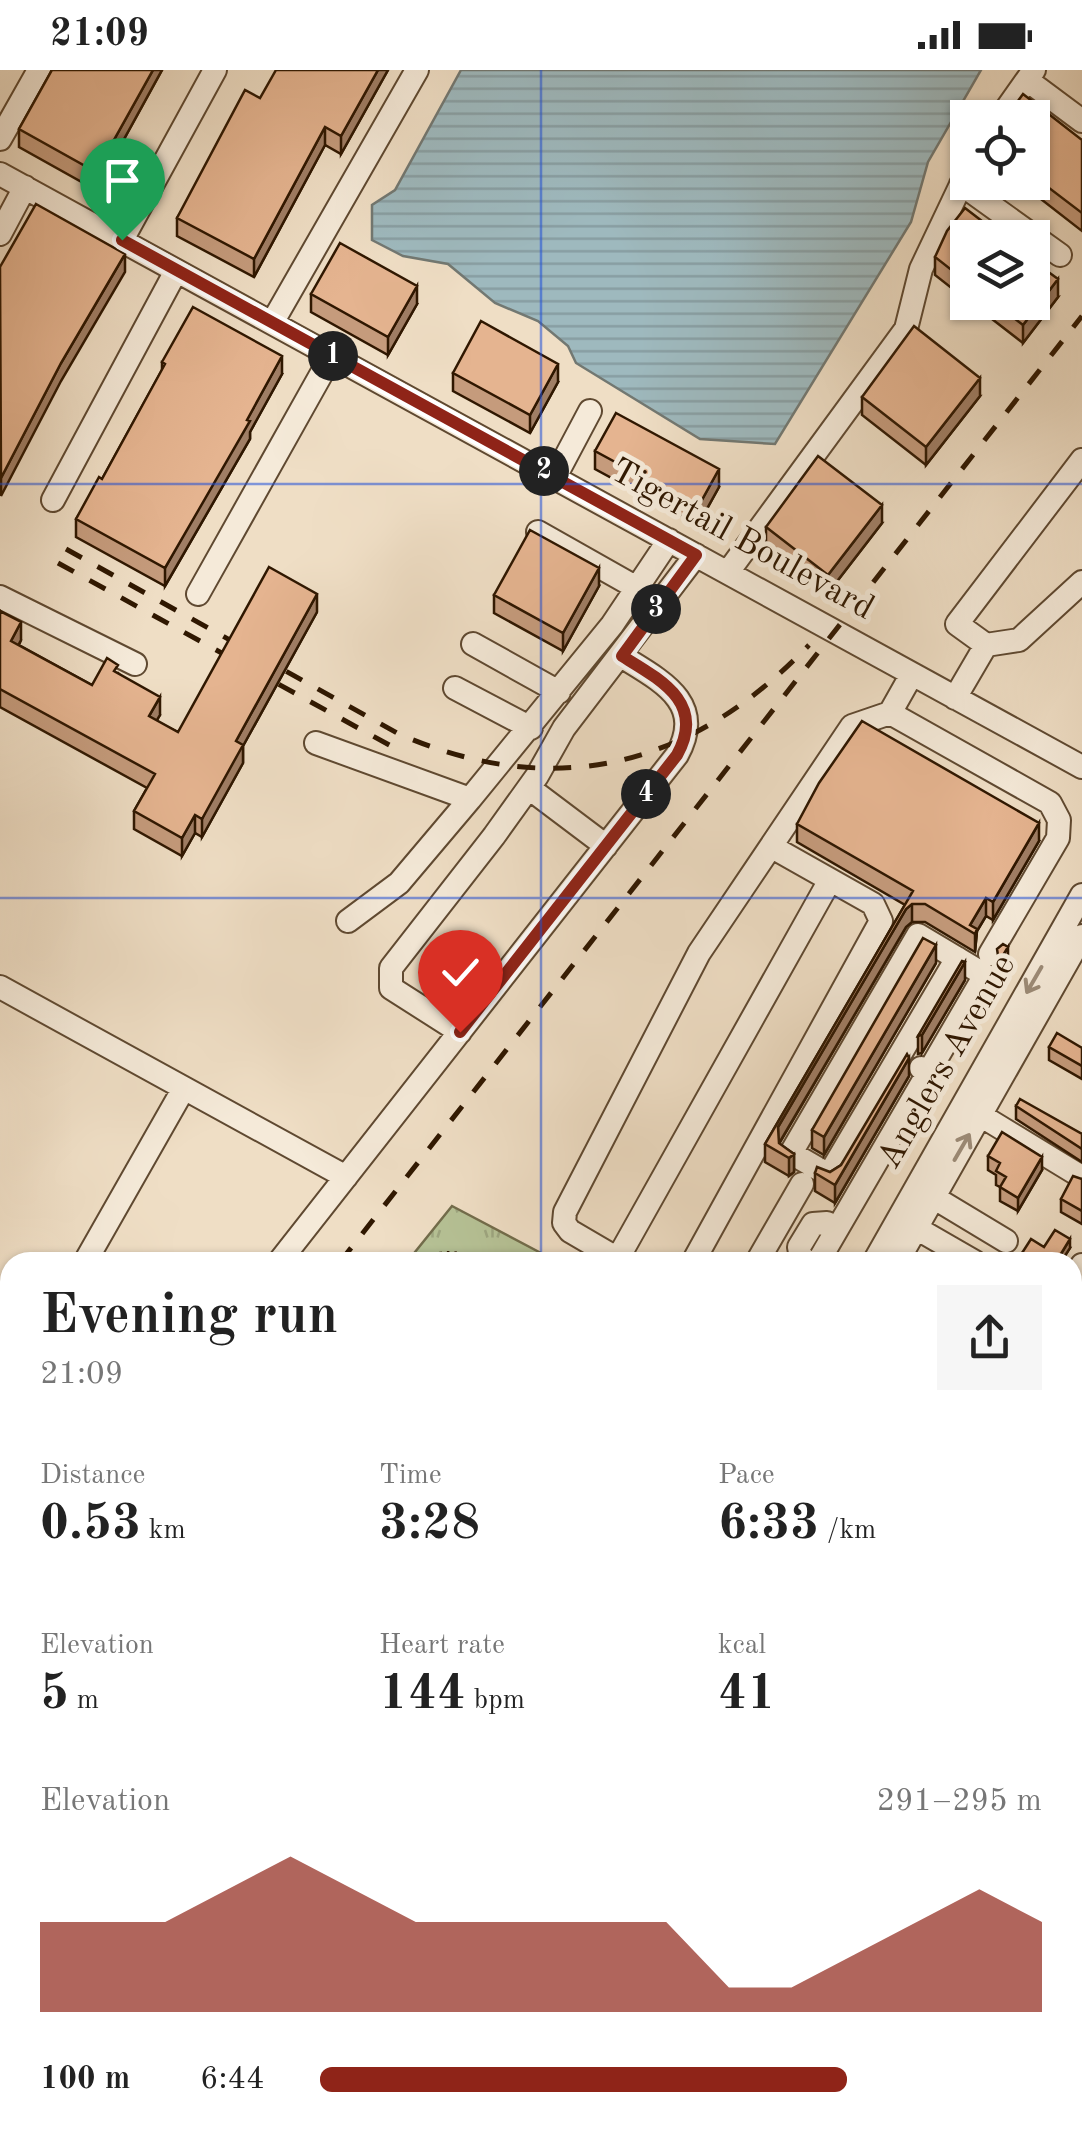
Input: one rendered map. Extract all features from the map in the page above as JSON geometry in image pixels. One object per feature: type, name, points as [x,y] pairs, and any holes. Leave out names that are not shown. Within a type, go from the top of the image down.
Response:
[{"type":"street","points":[[0,139],[39,70]]},
{"type":"street","points":[[122,240],[215,70]]},
{"type":"street","points":[[272,323],[417,70]]},
{"type":"street","points":[[1013,100],[1031,75],[1082,121]]},
{"type":"street","name":"Tigertail Boulevard","points":[[0,174],[1082,767]]},
{"type":"street","points":[[0,234],[26,187]]},
{"type":"street","points":[[728,572],[906,329],[921,269],[953,200]]},
{"type":"street","points":[[992,200],[1060,255]]},
{"type":"street","points":[[53,500],[176,271]]},
{"type":"street","points":[[198,594],[332,355]]},
{"type":"street","points":[[555,477],[590,412]]},
{"type":"street","points":[[1082,460],[957,624],[986,645],[1019,640],[1082,582]]},
{"type":"street","points":[[538,532],[637,588]]},
{"type":"street","points":[[348,921],[399,883],[531,728],[612,625],[669,540]]},
{"type":"street","points":[[460,1032],[391,988],[390,968],[528,788],[564,728],[696,555]]},
{"type":"street","points":[[0,597],[136,664]]},
{"type":"street","points":[[473,644],[559,692]]},
{"type":"street","points":[[955,698],[986,645]]},
{"type":"street","points":[[287,1252],[685,740],[686,713],[675,693],[622,656]]},
{"type":"street","points":[[606,1252],[570,1231],[564,1223],[565,1212],[699,953],[852,726],[890,712],[912,674]]},
{"type":"street","points":[[455,688],[531,728]]},
{"type":"street","points":[[890,712],[1050,804],[1059,820],[1058,838],[990,954]]},
{"type":"street","points":[[316,743],[470,799]]},
{"type":"street","points":[[528,788],[606,846]]},
{"type":"street","points":[[698,1252],[881,921],[873,904],[772,847]]},
{"type":"street","points":[[624,1252],[830,880]]},
{"type":"street","name":"Anglers Avenue","points":[[880,1252],[1082,895]]},
{"type":"street","points":[[824,1252],[925,1071],[985,975],[957,958],[918,935],[791,1153],[829,1175],[957,958]]},
{"type":"street","name":"Anglers Avenue","points":[[903,1252],[1082,936]]},
{"type":"street","points":[[0,987],[346,1176]]},
{"type":"street","points":[[91,1252],[184,1088]]},
{"type":"street","points":[[980,1115],[1082,1177]]},
{"type":"street","points":[[762,1252],[802,1184]]},
{"type":"street","points":[[933,1197],[1006,1241]]},
{"type":"street","points":[[799,1252],[798,1247],[813,1224],[827,1222],[837,1229]]},
{"type":"street","points":[[916,1228],[958,1252]]},
{"type":"green space","points":[[452,1206],[539,1252],[415,1252]]},
{"type":"water","points":[[461,70],[981,70],[964,100],[950,100],[950,124],[928,162],[911,222],[775,444],[700,439],[576,363],[568,346],[538,321],[495,303],[448,264],[403,256],[372,240],[372,205],[395,190]]},
{"type":"building","points":[[52,70],[153,70],[96,172],[19,129]]},
{"type":"building","points":[[276,70],[378,70],[341,136],[325,127],[254,259],[177,218],[245,90],[260,98]]},
{"type":"building","points":[[1050,115],[1082,140],[1082,213],[1050,189]]},
{"type":"building","points":[[36,204],[125,254],[61,363],[1,478],[0,267]]},
{"type":"building","points":[[965,208],[981,220],[956,220]]},
{"type":"building","points":[[950,227],[950,269],[935,257]]},
{"type":"building","points":[[340,243],[417,286],[388,337],[311,294]]},
{"type":"building","points":[[1050,273],[1058,279],[1050,290]]},
{"type":"building","points":[[193,307],[282,356],[247,420],[250,421],[165,568],[76,519],[99,477],[102,479]]},
{"type":"building","points":[[481,321],[558,364],[530,415],[453,373]]},
{"type":"building","points":[[914,326],[980,378],[926,447],[862,397]]},
{"type":"building","points":[[616,413],[719,469],[698,507],[595,451]]},
{"type":"building","points":[[818,456],[882,505],[828,575],[766,527]]},
{"type":"building","points":[[530,530],[599,568],[563,633],[494,595]]},
{"type":"building","points":[[269,567],[317,594],[236,741],[243,745],[202,819],[195,815],[182,838],[134,811],[155,774],[0,689],[0,611],[21,622],[11,641],[92,685],[107,658],[118,665],[114,671],[160,697],[149,716],[178,732]]},
{"type":"building","points":[[862,721],[1039,823],[993,902],[986,898],[970,925],[977,929],[975,934],[925,904],[912,904],[906,909],[778,1127],[779,1143],[794,1154],[789,1158],[765,1144],[913,891],[797,824],[819,783]]},
{"type":"building","points":[[923,938],[936,945],[824,1137],[812,1130]]},
{"type":"building","points":[[1003,944],[1008,947],[999,962],[997,949]]},
{"type":"building","points":[[962,961],[965,962],[918,1036]]},
{"type":"building","points":[[1057,1033],[1082,1048],[1082,1066],[1049,1047]]},
{"type":"building","points":[[907,1054],[909,1058],[835,1185],[815,1173],[817,1167],[830,1172],[841,1165]]},
{"type":"building","points":[[1020,1099],[1082,1134],[1082,1149],[1016,1106]]},
{"type":"building","points":[[1002,1132],[1042,1157],[1018,1198],[1000,1187],[1006,1177],[996,1171],[1000,1163],[988,1156]]},
{"type":"building","points":[[1073,1176],[1082,1179],[1082,1211],[1061,1199]]},
{"type":"building","points":[[1055,1230],[1070,1239],[1062,1252],[1023,1252],[1031,1239],[1044,1247]]},
{"type":"railway","points":[[348,1252],[1082,316]]},
{"type":"railway","points":[[66,549],[399,734],[457,755],[512,766],[566,768],[619,761],[669,745],[718,720],[764,687],[809,645]]},
{"type":"railway","points":[[58,563],[391,746]]},
{"type":"route","points":[[122,240],[696,555],[622,656],[675,693],[686,713],[685,740],[460,1032]]}]
